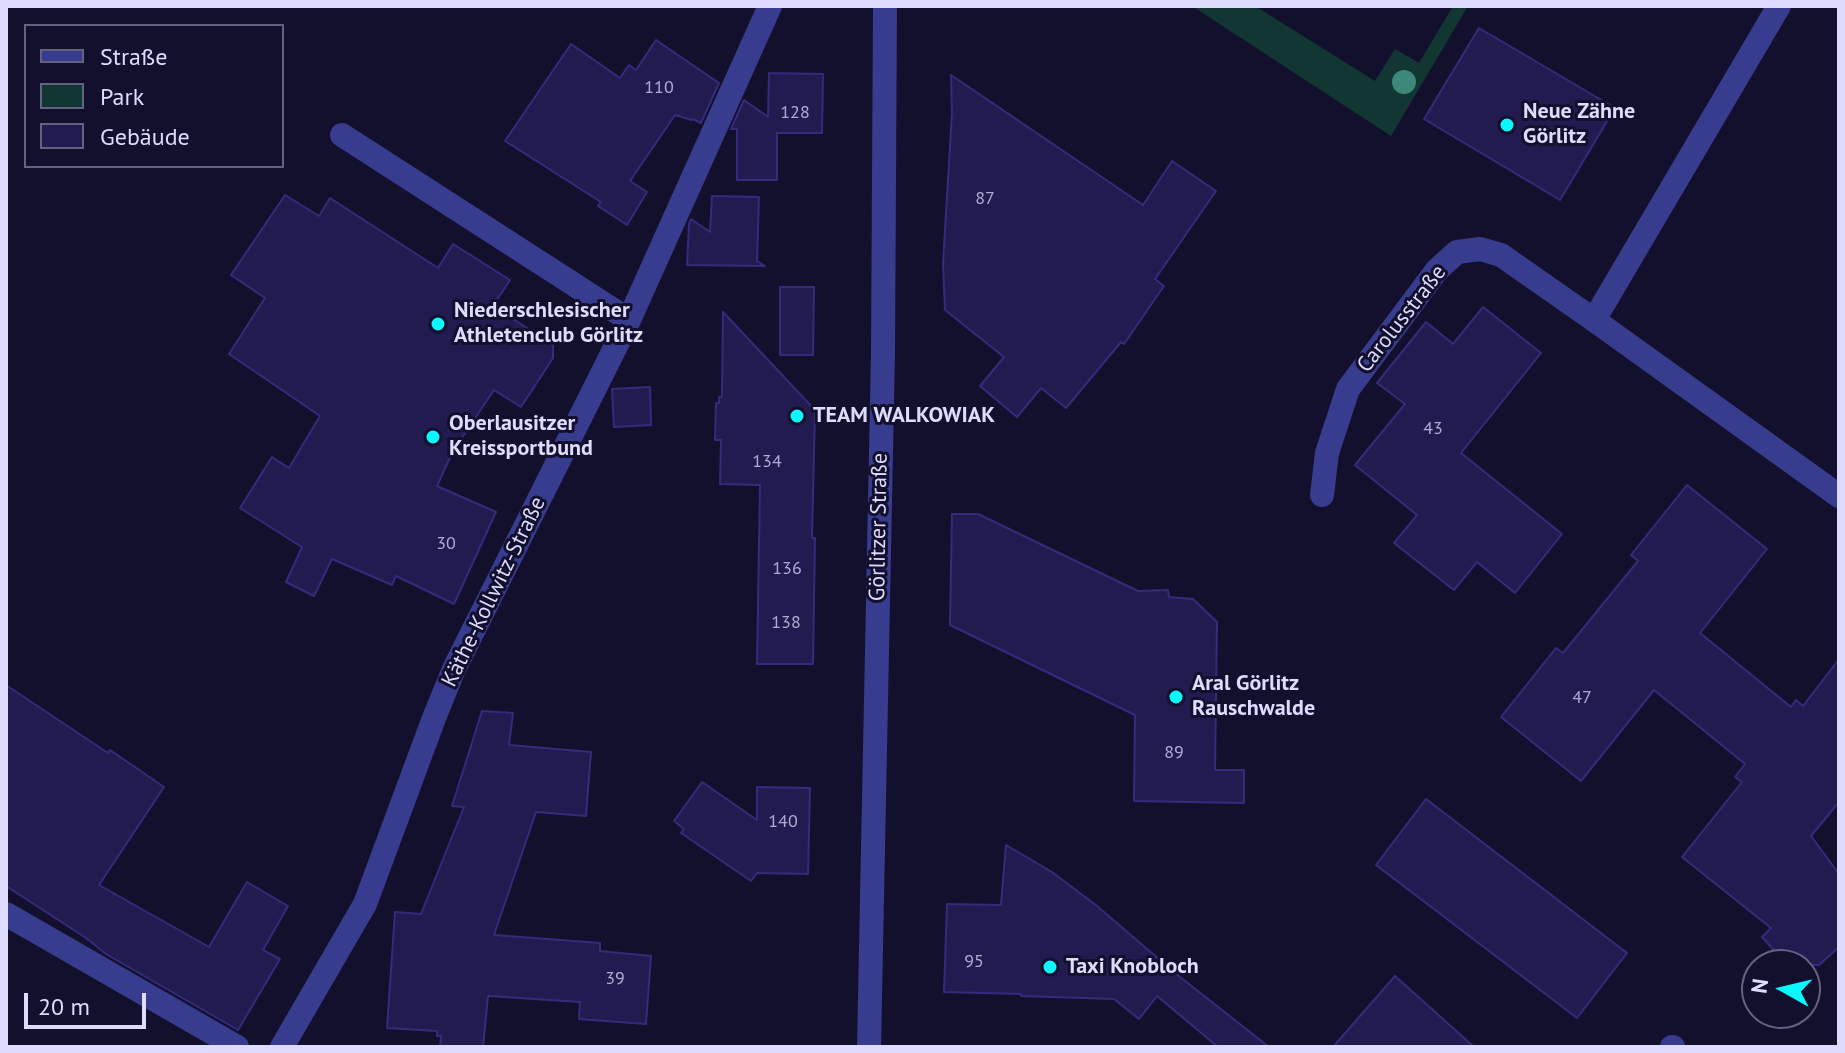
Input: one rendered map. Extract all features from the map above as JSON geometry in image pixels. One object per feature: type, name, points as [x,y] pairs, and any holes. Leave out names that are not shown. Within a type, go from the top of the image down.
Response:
[{"type":"street","name":"Käthe-Kollwitz-Straße","points":[[282,1047],[365,904],[454,669],[629,320],[770,6]]},
{"type":"street","name":"Görlitzer Straße","points":[[869,1047],[883,353],[885,6]]},
{"type":"street","points":[[1594,320],[1779,6]]},
{"type":"street","points":[[342,135],[629,320]]},
{"type":"street","name":"Carolusstraße","points":[[1322,495],[1327,453],[1348,389],[1437,270],[1457,252],[1480,249],[1501,255],[1839,496]]},
{"type":"street","points":[[6,914],[237,1047]]},
{"type":"green space","points":[[1192,6],[1255,6],[1375,81],[1395,49],[1419,63],[1453,6],[1468,6],[1391,136]]},
{"type":"building","points":[[1479,28],[1615,108],[1560,200],[1424,119]]},
{"type":"building","points":[[656,40],[719,83],[701,123],[675,115],[630,181],[647,192],[627,225],[598,206],[601,202],[505,141],[571,44],[620,78],[629,65],[636,70]]},
{"type":"building","points":[[769,73],[823,74],[822,133],[777,133],[777,180],[737,180],[737,129],[731,129],[744,100],[768,117]]},
{"type":"building","points":[[951,75],[1143,205],[1172,161],[1216,191],[1155,279],[1164,286],[1124,344],[1121,342],[1066,408],[1041,388],[1017,417],[980,386],[1004,357],[945,310],[943,264],[952,112]]},
{"type":"building","points":[[285,195],[319,216],[330,198],[438,268],[453,244],[510,280],[493,306],[553,345],[553,358],[521,407],[494,390],[453,451],[437,486],[496,512],[454,604],[396,576],[392,585],[332,559],[314,596],[286,582],[302,547],[240,508],[272,457],[289,468],[320,416],[229,354],[265,298],[231,275]]},
{"type":"building","points":[[712,196],[759,197],[757,261],[765,266],[687,265],[689,224],[691,219],[710,232]]},
{"type":"building","points":[[780,287],[814,287],[813,355],[780,355]]},
{"type":"building","points":[[1483,307],[1541,353],[1461,453],[1562,534],[1515,593],[1477,562],[1454,590],[1394,543],[1417,515],[1355,465],[1405,404],[1377,383],[1426,322],[1453,344]]},
{"type":"building","points":[[723,312],[815,410],[813,664],[757,664],[760,485],[720,484],[721,440],[715,440],[716,403],[722,397]]},
{"type":"building","points":[[650,387],[651,425],[614,427],[612,389]]},
{"type":"building","points":[[1687,485],[1767,549],[1700,633],[1791,707],[1796,700],[1803,706],[1839,659],[1839,802],[1811,836],[1839,874],[1839,947],[1821,963],[1821,949],[1773,949],[1762,937],[1771,928],[1682,857],[1742,782],[1735,777],[1745,764],[1654,690],[1581,781],[1501,717],[1556,648],[1563,653],[1638,561],[1631,555]]},
{"type":"building","points":[[952,514],[978,514],[1138,591],[1168,590],[1169,597],[1193,599],[1217,622],[1215,770],[1244,770],[1244,803],[1134,801],[1135,715],[950,625]]},
{"type":"building","points":[[6,685],[164,787],[99,885],[209,947],[247,882],[288,906],[263,950],[280,959],[238,1030],[106,954],[6,886]]},
{"type":"building","points":[[482,711],[513,713],[509,745],[591,752],[586,816],[536,812],[494,935],[600,943],[600,951],[651,956],[646,1024],[579,1019],[580,1002],[488,996],[483,1047],[440,1047],[441,1036],[437,1036],[437,1031],[387,1028],[395,912],[421,914],[464,807],[452,806]]},
{"type":"building","points":[[702,782],[757,820],[757,787],[810,788],[808,874],[757,873],[751,881],[681,833],[684,829],[674,821]]},
{"type":"building","points":[[1426,799],[1627,953],[1577,1018],[1376,865]]},
{"type":"building","points":[[1006,845],[1052,872],[1097,906],[1269,1047],[1218,1047],[1157,996],[1139,1019],[1114,999],[944,992],[947,904],[1001,905]]},
{"type":"building","points":[[1395,976],[1474,1047],[1333,1047]]},
{"type":"place","name":"Neue Zähne Görlitz","points":[[1507,125]]},
{"type":"place","name":"Niederschlesischer Athletenclub Görlitz","points":[[438,324]]},
{"type":"place","name":"TEAM WALKOWIAK","points":[[797,416]]},
{"type":"place","name":"Oberlausitzer Kreissportbund","points":[[433,437]]},
{"type":"place","name":"Aral Görlitz Rauschwalde","points":[[1176,697]]},
{"type":"place","name":"Taxi Knobloch","points":[[1050,967]]}]
